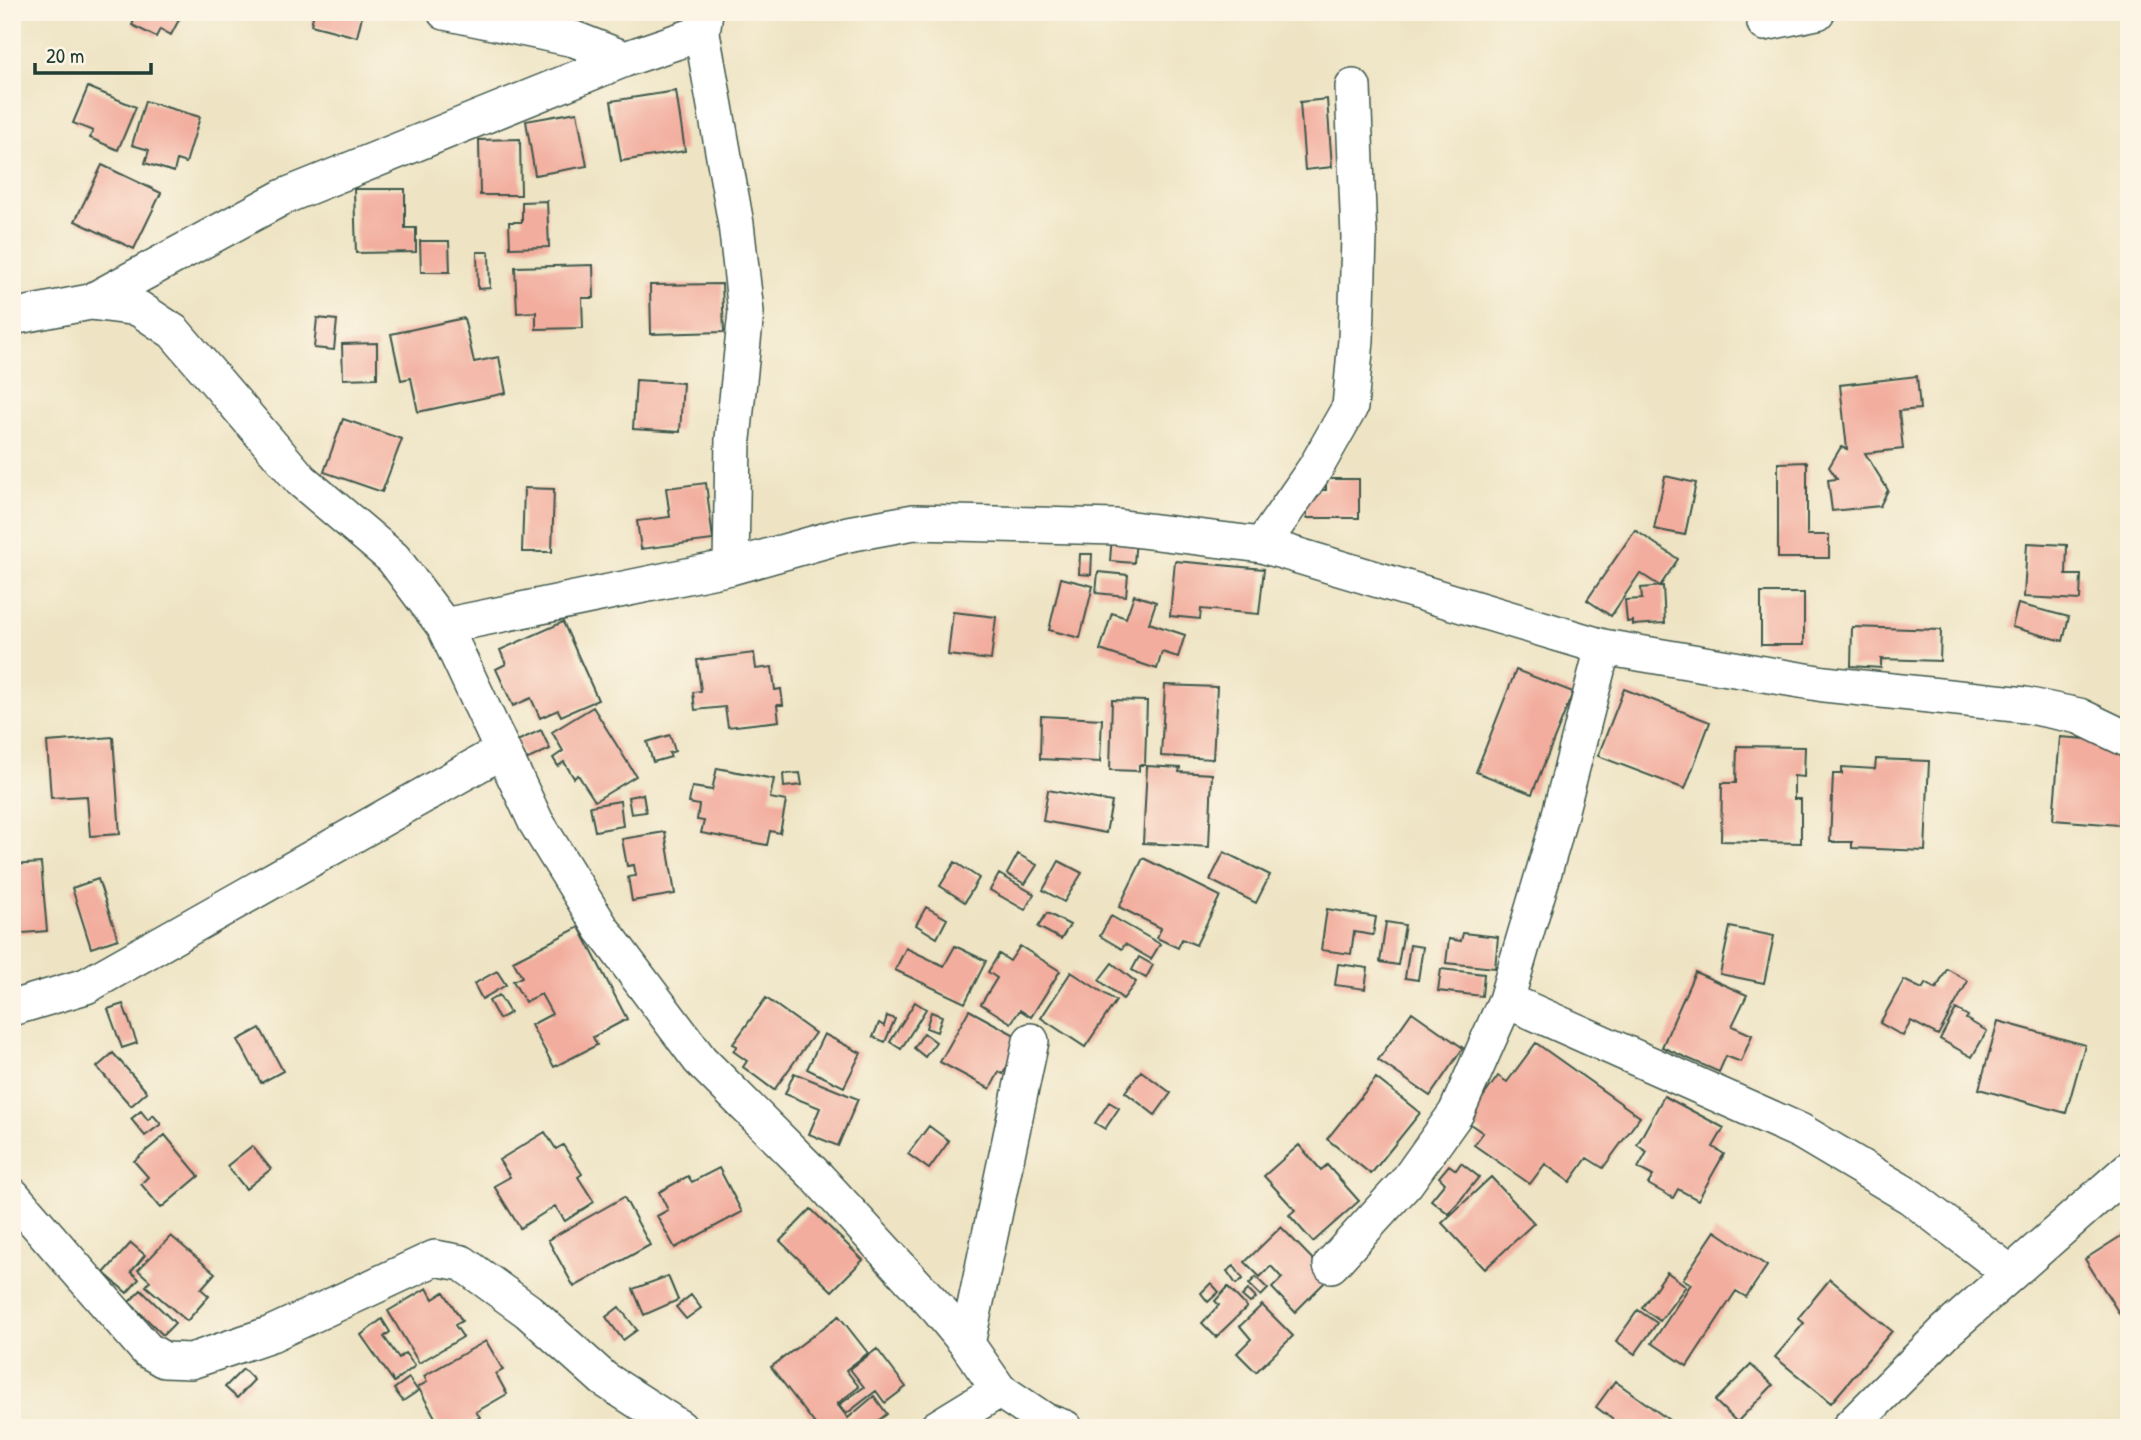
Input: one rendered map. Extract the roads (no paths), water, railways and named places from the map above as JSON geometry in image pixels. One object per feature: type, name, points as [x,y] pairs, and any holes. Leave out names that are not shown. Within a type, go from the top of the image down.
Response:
[{"type":"street","points":[[445,12],[574,39],[625,59]]},
{"type":"street","points":[[1765,23],[1817,12]]},
{"type":"street","points":[[12,317],[90,302],[283,197],[625,59],[704,23],[736,224],[746,312],[733,439],[731,567]]},
{"type":"street","points":[[1262,545],[1316,467],[1350,407],[1356,340],[1359,237],[1353,87]]},
{"type":"street","points":[[90,302],[138,308],[174,332],[301,480],[393,558],[444,626],[536,822],[602,929],[700,1060],[818,1178],[967,1344],[999,1390],[1045,1420],[1065,1428]]},
{"type":"street","points":[[444,626],[731,567],[848,534],[914,522],[1116,527],[1262,545],[1603,647],[1824,684],[2025,705],[2079,716],[2129,740]]},
{"type":"street","points":[[1331,1265],[1406,1183],[1456,1114],[1506,1000],[1553,841],[1603,647]]},
{"type":"street","points":[[12,1008],[86,986],[502,751]]},
{"type":"street","points":[[1506,1000],[1800,1131],[1912,1197],[2010,1273]]},
{"type":"street","points":[[967,1344],[1031,1041]]},
{"type":"street","points":[[1849,1428],[2010,1273],[2129,1169]]},
{"type":"street","points":[[12,1195],[146,1350],[164,1360],[191,1361],[271,1334],[435,1258],[462,1262],[527,1311],[604,1379],[680,1428]]},
{"type":"street","points":[[937,1428],[999,1390]]}]
